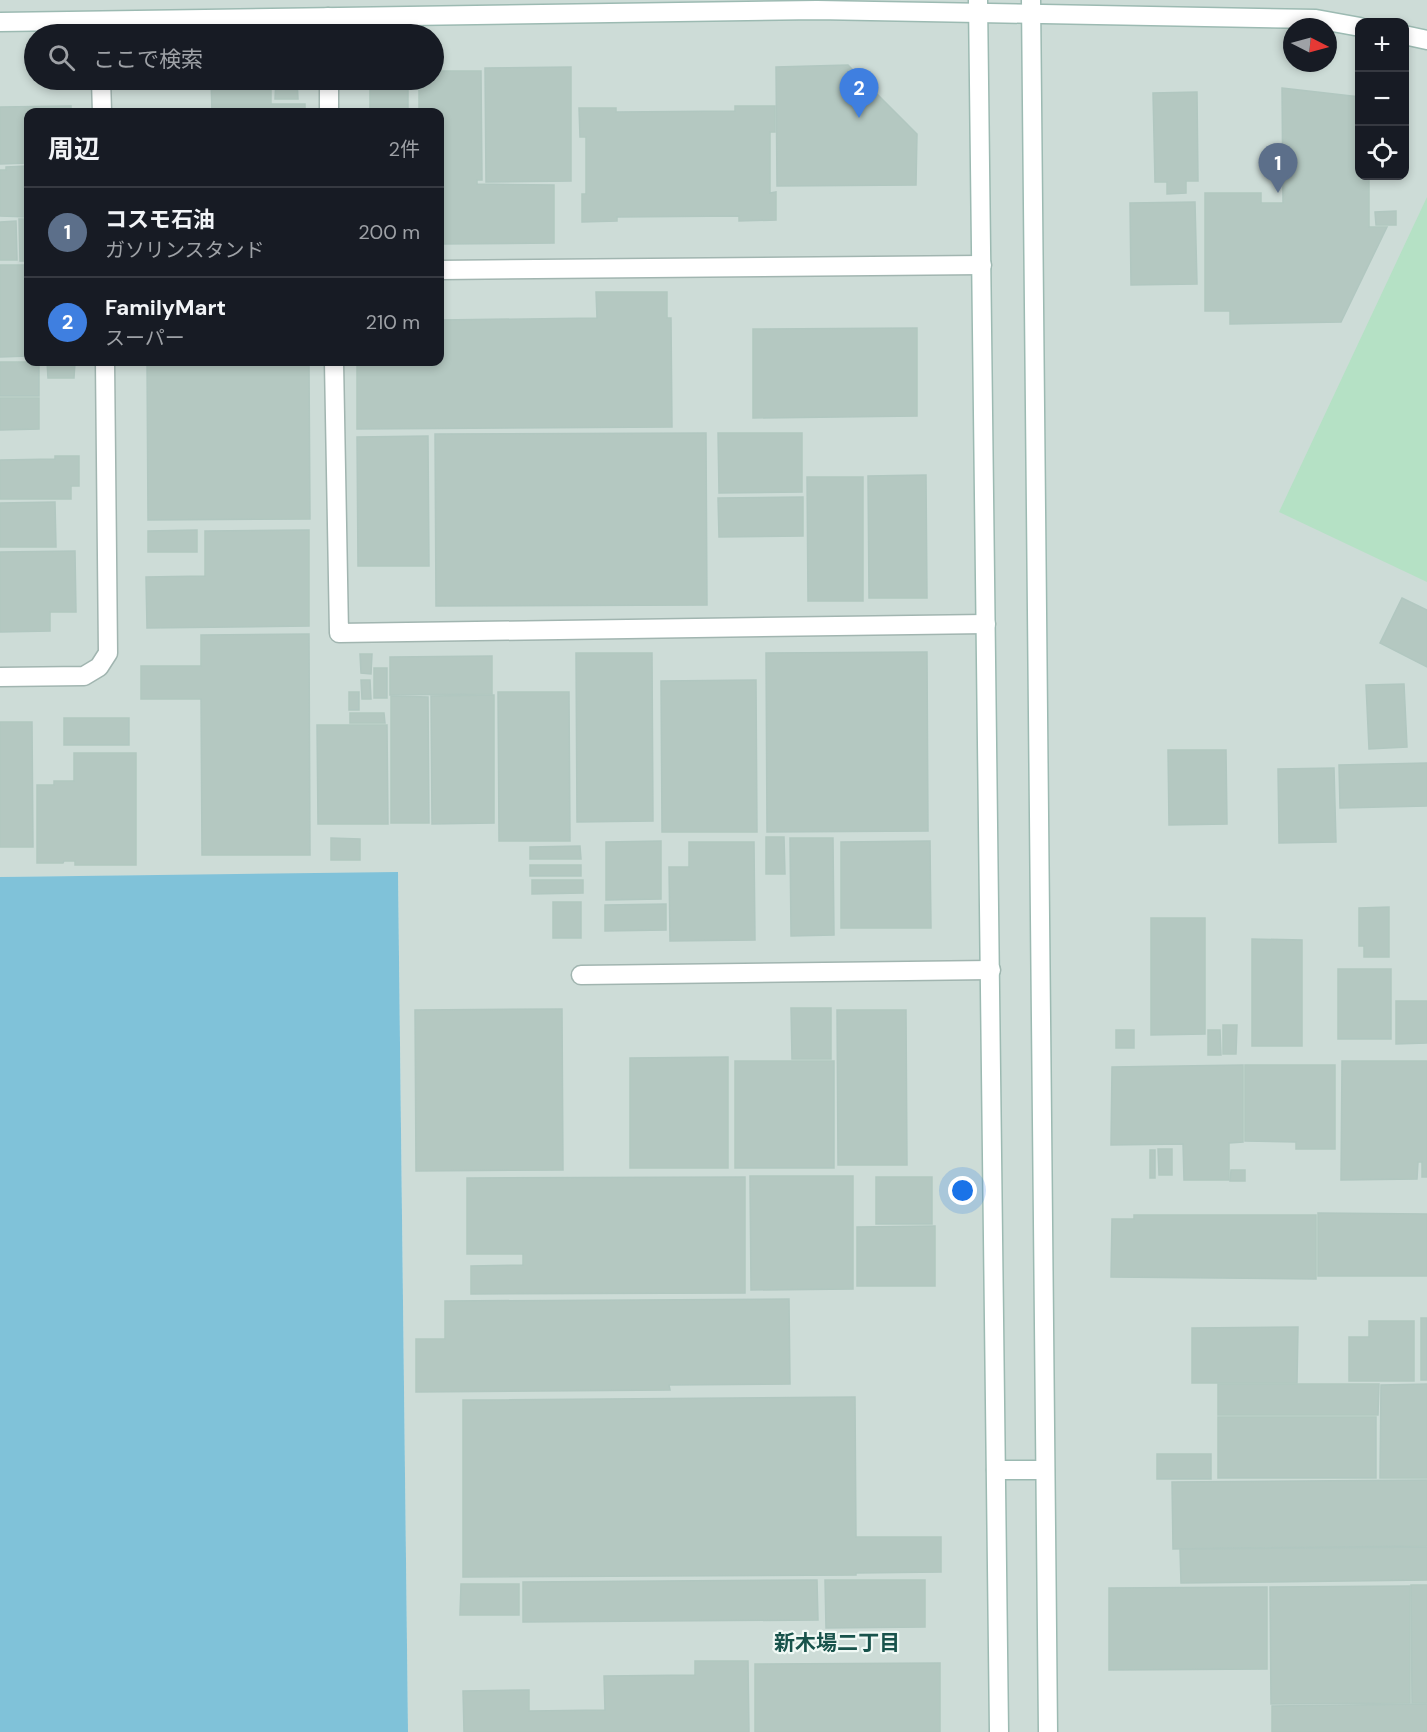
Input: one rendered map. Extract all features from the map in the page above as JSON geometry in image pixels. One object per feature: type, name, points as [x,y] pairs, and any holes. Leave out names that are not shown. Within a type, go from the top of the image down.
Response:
[{"type":"street","points":[[978,7],[999,1732]]},
{"type":"street","points":[[1031,7],[1048,1732]]},
{"type":"street","points":[[389,24],[818,10],[1031,7],[1316,19],[1355,26]]},
{"type":"street","points":[[0,22],[40,24]]},
{"type":"street","points":[[1409,36],[1427,40]]},
{"type":"street","points":[[101,90],[102,108]]},
{"type":"street","points":[[329,90],[329,108]]},
{"type":"street","points":[[444,270],[982,265]]},
{"type":"street","points":[[0,677],[84,676],[99,667],[108,653],[105,366]]},
{"type":"street","points":[[334,366],[339,633],[986,624]]},
{"type":"street","points":[[581,975],[991,970]]},
{"type":"street","points":[[996,1470],[1045,1470]]},
{"type":"shaded area","points":[[0,0],[1427,0],[1427,1732],[408,1732],[398,873],[0,877]]},
{"type":"green space","points":[[1427,197],[1427,582],[1279,512]]},
{"type":"water","points":[[398,872],[408,1732],[0,1732],[0,877]]},
{"type":"building","points":[[848,65],[917,134],[916,185],[777,186],[776,67]]},
{"type":"building","points":[[571,67],[571,181],[486,182],[485,68]]},
{"type":"building","points":[[444,71],[481,71],[482,180],[477,180],[477,184],[554,185],[554,243],[444,244],[444,108],[419,108],[419,90],[444,90]]},
{"type":"building","points":[[1282,88],[1355,96],[1355,180],[1369,180],[1369,227],[1387,227],[1341,322],[1230,324],[1230,311],[1205,311],[1205,193],[1261,193],[1261,203],[1283,203]]},
{"type":"building","points":[[211,90],[271,90],[271,104],[305,104],[305,108],[212,108]]},
{"type":"building","points":[[275,90],[298,90],[298,99],[275,99]]},
{"type":"building","points":[[370,90],[408,90],[408,108],[370,108]]},
{"type":"building","points":[[1197,92],[1198,181],[1186,181],[1186,193],[1167,194],[1167,182],[1155,182],[1153,93]]},
{"type":"building","points":[[71,106],[71,108],[24,108],[24,163],[0,164],[0,107]]},
{"type":"building","points":[[735,106],[775,106],[775,132],[770,132],[770,193],[776,192],[776,220],[739,221],[739,216],[617,217],[617,221],[582,222],[582,194],[586,194],[586,137],[580,137],[579,108],[616,108],[616,112],[735,111]]},
{"type":"building","points":[[24,166],[24,217],[0,216],[0,170],[6,170],[6,167]]},
{"type":"building","points":[[1195,202],[1197,284],[1131,285],[1130,203]]},
{"type":"building","points":[[1396,211],[1396,225],[1376,225],[1375,212]]},
{"type":"building","points":[[19,219],[24,219],[24,261],[20,261]]},
{"type":"building","points":[[16,221],[17,260],[0,260],[0,222]]},
{"type":"building","points":[[0,265],[24,265],[24,356],[0,357]]},
{"type":"building","points":[[596,292],[667,292],[667,318],[671,318],[672,427],[357,429],[357,366],[444,366],[444,320],[597,318]]},
{"type":"building","points":[[917,328],[917,416],[753,418],[753,329]]},
{"type":"building","points":[[0,362],[24,362],[24,366],[39,366],[39,396],[0,396]]},
{"type":"building","points":[[47,366],[75,366],[74,378],[48,378]]},
{"type":"building","points":[[147,366],[309,366],[310,519],[148,520]]},
{"type":"building","points":[[0,398],[39,398],[39,429],[0,430]]},
{"type":"building","points":[[706,433],[707,605],[436,606],[435,434]]},
{"type":"building","points":[[718,433],[802,433],[802,492],[719,493]]},
{"type":"building","points":[[428,436],[429,566],[358,566],[357,437]]},
{"type":"building","points":[[55,456],[79,456],[79,486],[71,486],[71,499],[0,499],[0,460],[55,459]]},
{"type":"building","points":[[926,475],[927,598],[869,598],[868,476]]},
{"type":"building","points":[[807,477],[863,477],[863,601],[808,601]]},
{"type":"building","points":[[803,497],[803,536],[719,537],[718,498]]},
{"type":"building","points":[[55,502],[56,547],[0,547],[0,503]]},
{"type":"building","points":[[197,530],[197,552],[148,552],[148,531]]},
{"type":"building","points":[[309,530],[309,626],[147,628],[146,577],[205,576],[205,531]]},
{"type":"building","points":[[75,551],[76,612],[50,612],[50,631],[0,632],[0,552]]},
{"type":"building","points":[[1402,598],[1427,610],[1427,667],[1380,643]]},
{"type":"building","points":[[309,634],[310,855],[202,855],[201,699],[141,699],[141,666],[201,666],[201,635]]},
{"type":"building","points":[[927,652],[928,831],[767,832],[766,653]]},
{"type":"building","points":[[576,653],[652,653],[653,821],[577,822]]},
{"type":"building","points":[[360,654],[372,654],[371,674],[361,673]]},
{"type":"building","points":[[492,656],[492,694],[390,695],[390,657]]},
{"type":"building","points":[[374,668],[387,668],[387,698],[374,698]]},
{"type":"building","points":[[361,680],[370,680],[371,699],[362,699]]},
{"type":"building","points":[[756,680],[757,832],[662,832],[661,681]]},
{"type":"building","points":[[1404,684],[1407,747],[1369,749],[1366,685]]},
{"type":"building","points":[[349,692],[359,692],[359,710],[349,710]]},
{"type":"building","points":[[498,692],[569,692],[570,841],[499,841]]},
{"type":"building","points":[[494,695],[494,823],[432,824],[431,696]]},
{"type":"building","points":[[391,696],[428,697],[429,823],[391,823]]},
{"type":"building","points":[[350,713],[384,713],[385,723],[350,723]]},
{"type":"building","points":[[64,718],[129,718],[129,745],[64,745]]},
{"type":"building","points":[[0,722],[32,722],[33,847],[0,847]]},
{"type":"building","points":[[317,725],[387,725],[388,824],[318,824]]},
{"type":"building","points":[[1168,750],[1226,750],[1227,824],[1169,825]]},
{"type":"building","points":[[74,753],[136,753],[136,865],[75,865],[75,861],[37,863],[37,785],[54,785],[54,781],[74,781]]},
{"type":"building","points":[[1427,763],[1427,806],[1340,808],[1339,765]]},
{"type":"building","points":[[1334,768],[1336,842],[1279,843],[1278,769]]},
{"type":"building","points":[[766,837],[784,837],[785,874],[766,874]]},
{"type":"building","points":[[331,838],[360,839],[360,860],[331,860]]},
{"type":"building","points":[[790,838],[833,838],[834,935],[791,936]]},
{"type":"building","points":[[661,841],[661,899],[606,900],[606,842]]},
{"type":"building","points":[[930,841],[931,928],[841,928],[841,842]]},
{"type":"building","points":[[689,842],[754,842],[755,940],[670,941],[669,867],[689,867]]},
{"type":"building","points":[[580,846],[581,859],[530,859],[530,847]]},
{"type":"building","points":[[530,865],[581,865],[581,876],[530,876]]},
{"type":"building","points":[[532,880],[583,880],[583,893],[532,894]]},
{"type":"building","points":[[553,902],[581,902],[581,938],[553,938]]},
{"type":"building","points":[[666,904],[666,930],[605,931],[605,905]]},
{"type":"building","points":[[1389,907],[1389,957],[1364,957],[1364,946],[1359,946],[1359,908]]},
{"type":"building","points":[[1151,918],[1205,918],[1205,1034],[1151,1035]]},
{"type":"building","points":[[1252,939],[1302,940],[1302,1046],[1252,1046]]},
{"type":"building","points":[[1338,969],[1391,969],[1391,1039],[1338,1039]]},
{"type":"building","points":[[1396,1001],[1427,1001],[1427,1043],[1396,1044]]},
{"type":"building","points":[[791,1008],[831,1008],[831,1059],[792,1059]]},
{"type":"building","points":[[562,1009],[563,1170],[416,1171],[415,1010]]},
{"type":"building","points":[[837,1010],[906,1010],[907,1165],[838,1165]]},
{"type":"building","points":[[1223,1025],[1237,1025],[1236,1054],[1223,1054]]},
{"type":"building","points":[[1116,1030],[1134,1030],[1134,1048],[1116,1048]]},
{"type":"building","points":[[1208,1030],[1220,1030],[1221,1055],[1208,1055]]},
{"type":"building","points":[[728,1057],[728,1168],[630,1168],[630,1058]]},
{"type":"building","points":[[735,1061],[834,1061],[834,1168],[735,1168]]},
{"type":"building","points":[[1342,1061],[1427,1061],[1427,1177],[1422,1177],[1422,1162],[1418,1162],[1417,1179],[1341,1180]]},
{"type":"building","points":[[1243,1065],[1243,1142],[1229,1143],[1229,1180],[1184,1180],[1183,1144],[1111,1145],[1112,1067]]},
{"type":"building","points":[[1245,1065],[1335,1065],[1335,1149],[1296,1149],[1296,1142],[1245,1141]]},
{"type":"building","points":[[1158,1149],[1172,1149],[1172,1175],[1159,1175]]},
{"type":"building","points":[[1150,1150],[1155,1150],[1155,1178],[1150,1178]]},
{"type":"building","points":[[1231,1170],[1245,1170],[1245,1181],[1230,1181]]},
{"type":"building","points":[[750,1176],[853,1176],[853,1289],[751,1290]]},
{"type":"building","points":[[745,1177],[745,1293],[471,1294],[471,1266],[523,1265],[523,1254],[467,1254],[467,1178]]},
{"type":"building","points":[[876,1177],[932,1177],[932,1224],[876,1224]]},
{"type":"building","points":[[1318,1213],[1427,1214],[1427,1276],[1318,1276]]},
{"type":"building","points":[[1134,1215],[1316,1215],[1316,1279],[1111,1277],[1112,1219],[1134,1219]]},
{"type":"building","points":[[935,1226],[935,1286],[857,1286],[857,1227]]},
{"type":"building","points":[[789,1299],[790,1384],[669,1385],[670,1390],[416,1392],[416,1339],[445,1339],[445,1301]]},
{"type":"building","points":[[1421,1318],[1427,1318],[1427,1380],[1421,1380]]},
{"type":"building","points":[[1369,1321],[1414,1321],[1414,1381],[1349,1381],[1349,1337],[1369,1337]]},
{"type":"building","points":[[1298,1327],[1297,1383],[1192,1383],[1192,1328]]},
{"type":"building","points":[[1218,1384],[1379,1384],[1378,1415],[1218,1415]]},
{"type":"building","points":[[1427,1384],[1427,1478],[1380,1478],[1381,1385]]},
{"type":"building","points":[[855,1397],[856,1537],[941,1537],[941,1572],[856,1573],[856,1575],[463,1577],[463,1400]]},
{"type":"building","points":[[1218,1417],[1376,1417],[1376,1478],[1218,1478]]},
{"type":"building","points":[[1157,1454],[1211,1454],[1211,1479],[1157,1479]]},
{"type":"building","points":[[1427,1480],[1427,1546],[1173,1549],[1172,1482]]},
{"type":"building","points":[[1427,1547],[1427,1580],[1181,1583],[1180,1549]]},
{"type":"building","points":[[817,1580],[818,1620],[523,1622],[523,1582]]},
{"type":"building","points":[[825,1580],[925,1580],[925,1627],[826,1628]]},
{"type":"building","points":[[461,1584],[519,1584],[519,1615],[460,1615]]},
{"type":"building","points":[[1411,1585],[1427,1585],[1427,1703],[1412,1703]]},
{"type":"building","points":[[1410,1586],[1410,1703],[1271,1704],[1270,1587]]},
{"type":"building","points":[[1267,1587],[1267,1669],[1109,1670],[1109,1588]]},
{"type":"building","points":[[695,1661],[748,1661],[749,1732],[464,1732],[463,1691],[529,1690],[529,1711],[605,1710],[604,1676],[695,1675]]},
{"type":"building","points":[[940,1663],[940,1732],[755,1732],[755,1664]]},
{"type":"building","points":[[1427,1704],[1427,1732],[1272,1732],[1272,1706]]},
{"type":"place","name":"FamilyMart","points":[[859,118]]},
{"type":"place","name":"コスモ石油","points":[[1278,193]]},
{"type":"district","name":"新木場二丁目","points":[[837,1643]]}]
